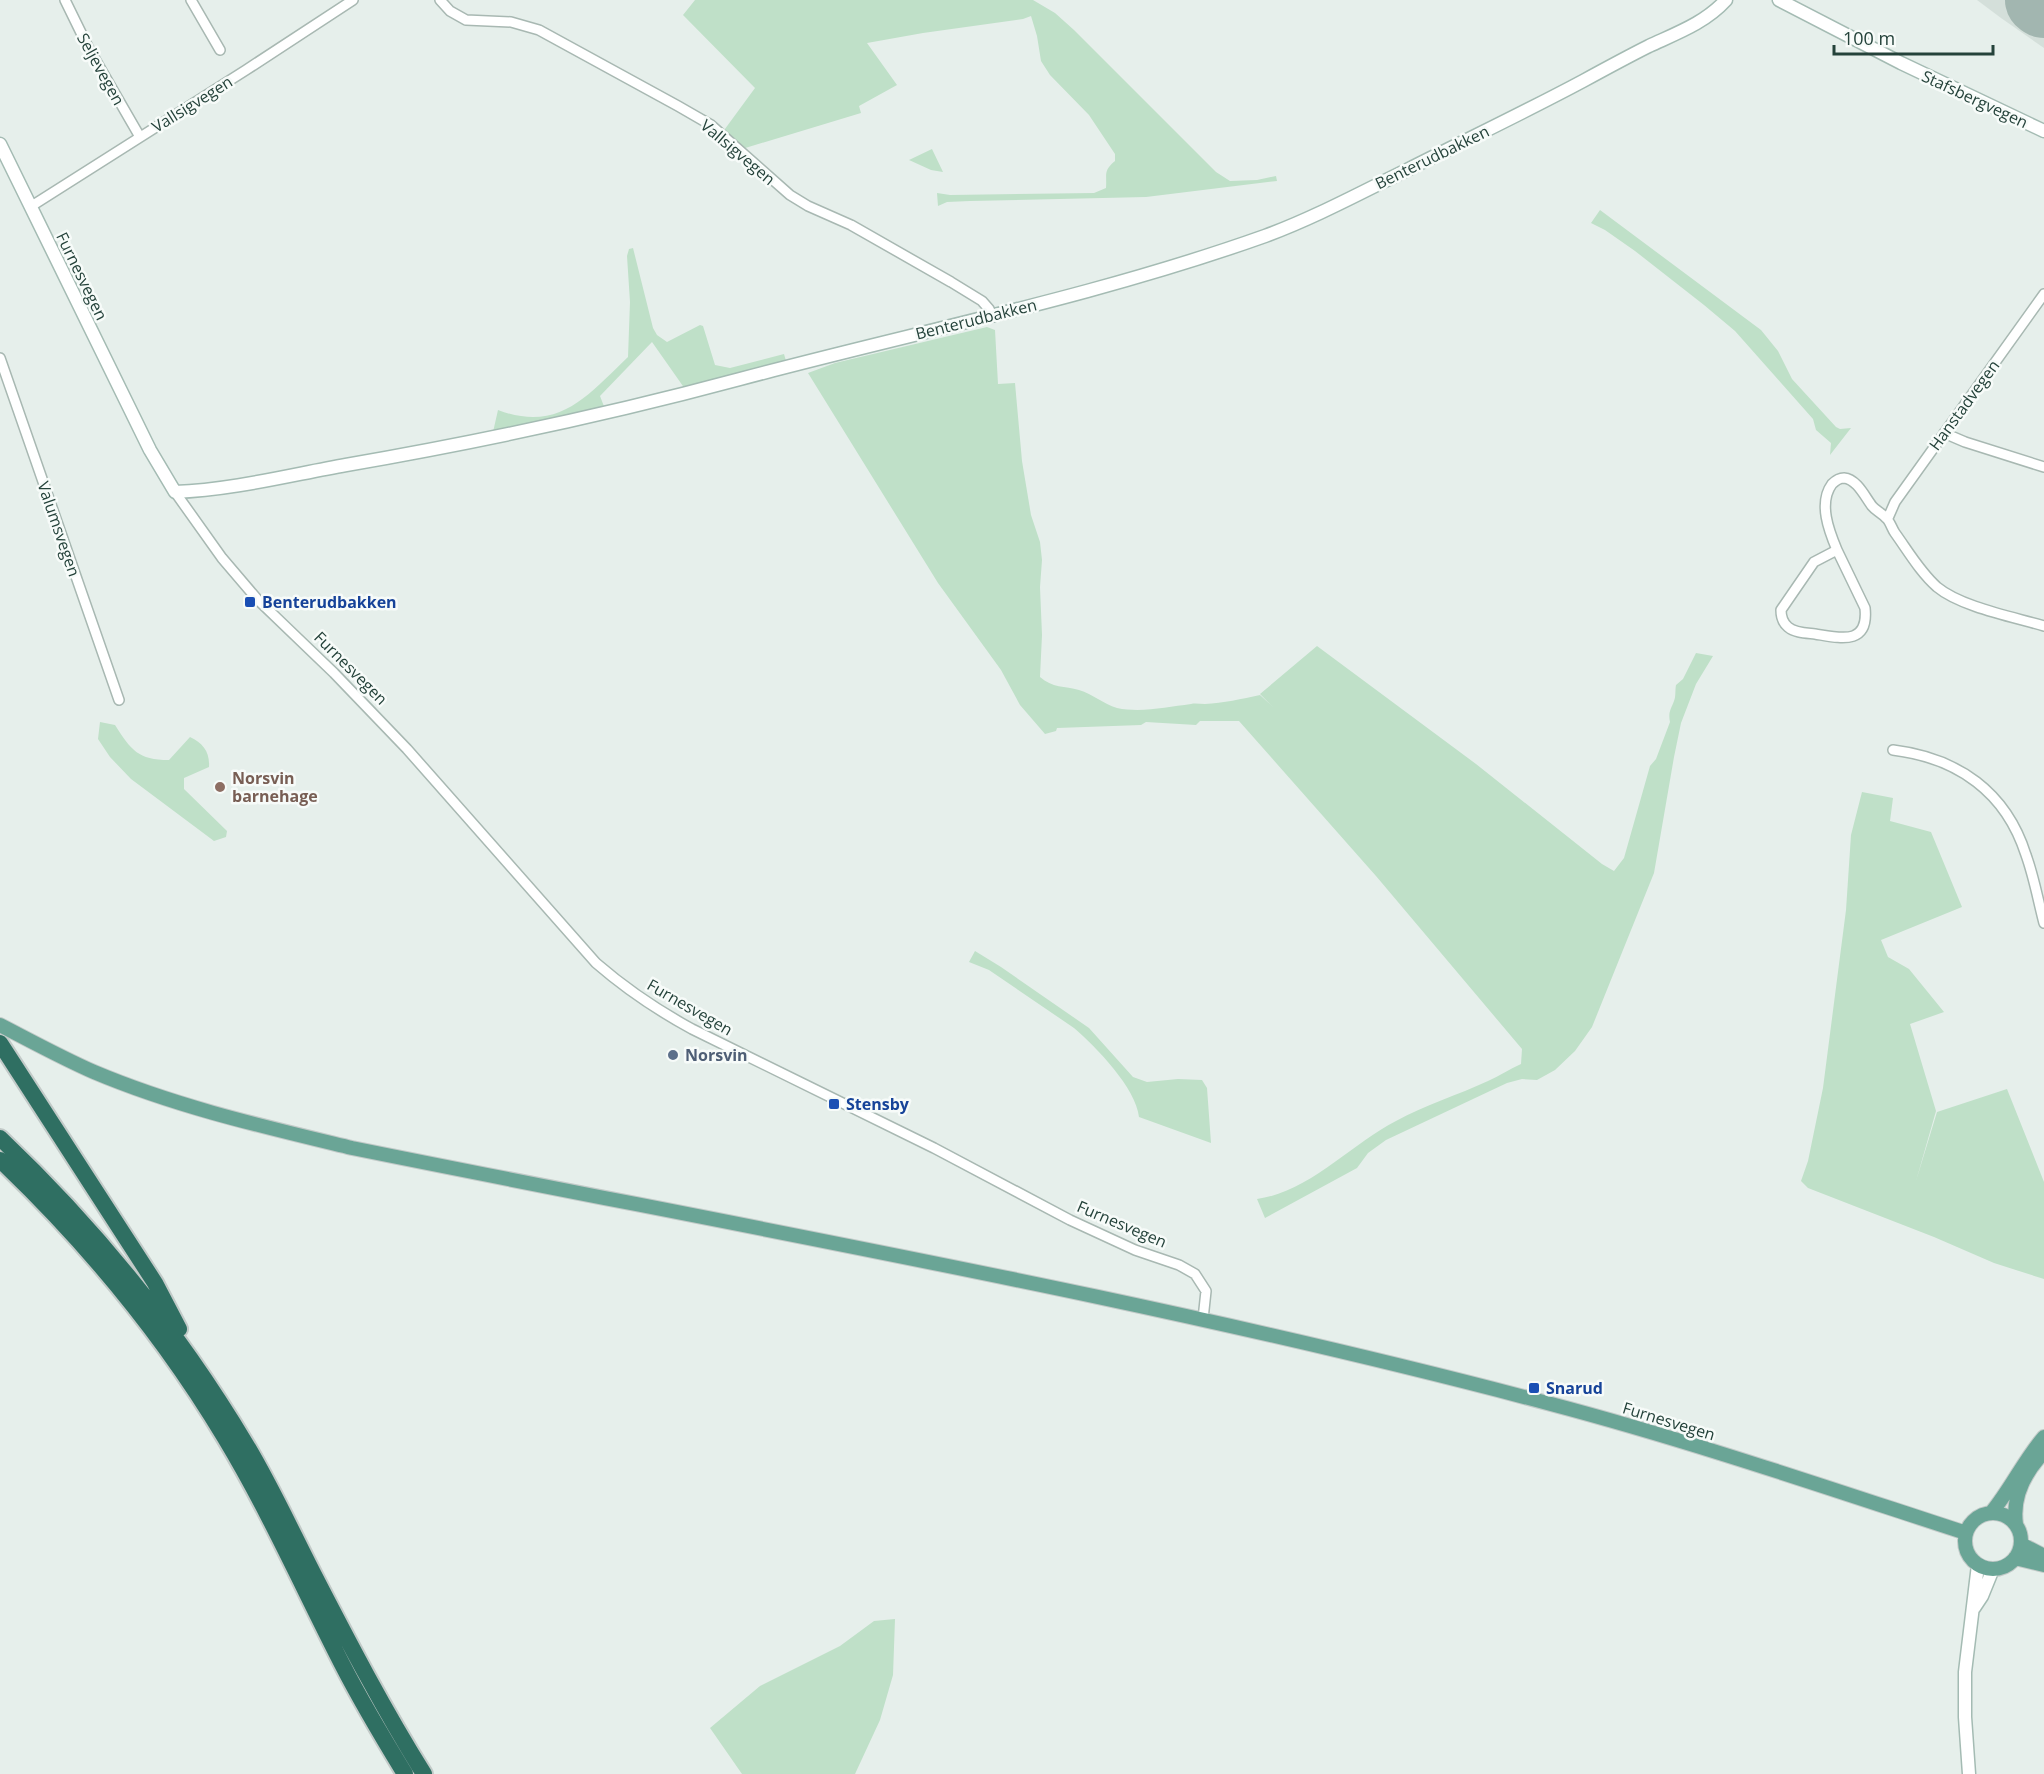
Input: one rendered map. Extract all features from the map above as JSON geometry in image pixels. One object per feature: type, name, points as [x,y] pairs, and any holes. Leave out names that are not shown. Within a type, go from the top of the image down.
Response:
[{"type":"highway","points":[[0,1043],[154,1283],[200,1373]]},
{"type":"highway","points":[[0,1138],[44,1181],[129,1276],[200,1373],[252,1454],[379,1700],[424,1774]]},
{"type":"highway","points":[[0,1160],[54,1214],[109,1276],[145,1321],[225,1437],[343,1665],[405,1774]]},
{"type":"main road","name":"Benterudbakken","points":[[175,492],[237,484],[391,457],[558,424],[993,317],[1211,254],[1297,224],[1517,116],[1698,23],[1715,12],[1726,0]]},
{"type":"main road","name":"Stafsbergvegen","points":[[1779,0],[1891,59],[2044,131]]},
{"type":"main road","name":"Furnesvegen","points":[[0,144],[134,420],[175,492]]},
{"type":"main road","points":[[0,1025],[95,1072],[170,1100],[248,1123],[352,1148],[1203,1319]]},
{"type":"main road","name":"Furnesvegen","points":[[1203,1319],[1552,1404],[1685,1442],[1966,1533]]},
{"type":"main road","points":[[1991,1513],[2044,1437]]},
{"type":"main road","points":[[2016,1524],[2005,1515],[1984,1514],[1973,1521],[1966,1533],[1966,1551],[1978,1565],[1993,1569],[2005,1566],[2015,1558],[2021,1544],[2014,1510],[2019,1491],[2033,1465],[2044,1452]]},
{"type":"main road","points":[[2021,1544],[2044,1556]]},
{"type":"main road","points":[[2015,1558],[2044,1565]]},
{"type":"main road","points":[[1969,1774],[1965,1718],[1965,1672],[1978,1565]]},
{"type":"main road","points":[[1974,1608],[1982,1596],[1993,1569]]},
{"type":"street","name":"Seljevegen","points":[[65,0],[88,47],[140,137]]},
{"type":"street","points":[[191,0],[220,50]]},
{"type":"street","name":"Vallsigvegen","points":[[30,207],[353,0]]},
{"type":"street","name":"Vallsigvegen","points":[[440,0],[450,11],[466,20],[511,22],[539,30],[678,106],[711,125],[799,201],[850,225],[951,282],[982,301],[993,317]]},
{"type":"street","name":"Hanstadvegen","points":[[1888,518],[1895,502],[2044,294]]},
{"type":"street","name":"Valumsvegen","points":[[0,358],[119,700]]},
{"type":"street","points":[[1944,433],[1976,446],[2044,467]]},
{"type":"street","points":[[1837,550],[1814,562],[1781,610],[1782,618],[1790,629],[1848,638],[1861,631],[1866,618],[1865,608],[1837,550],[1825,507],[1828,490],[1838,480],[1846,478],[1856,484],[1879,513],[1888,518],[1891,528],[1919,567],[1945,592],[1967,602],[2044,626]]},
{"type":"street","name":"Furnesvegen","points":[[175,492],[222,558],[257,599],[334,673],[407,749],[589,955],[618,982],[659,1011],[702,1034],[934,1148],[1070,1220],[1195,1274],[1206,1291],[1203,1319]]},
{"type":"street","points":[[1893,750],[1913,752],[1953,767],[1992,795],[2011,820],[2026,854],[2044,923]]},
{"type":"shaded area","points":[[1977,0],[2044,0],[2044,48],[2001,18]]},
{"type":"green space","points":[[695,0],[1033,0],[1055,13],[1074,30],[1216,172],[1230,181],[1257,180],[1276,176],[1277,181],[1146,197],[970,201],[947,202],[938,206],[937,193],[950,195],[1094,193],[1106,188],[1106,173],[1115,161],[1115,154],[1089,115],[1050,75],[1041,61],[1031,16],[867,43],[897,85],[859,106],[861,113],[742,149],[722,133],[755,88],[683,15]]},
{"type":"green space","points":[[932,149],[943,172],[931,170],[909,160]]},
{"type":"green space","points":[[1600,210],[1761,330],[1778,351],[1792,379],[1836,427],[1851,428],[1830,455],[1831,443],[1816,430],[1813,419],[1735,331],[1635,251],[1591,223]]},
{"type":"green space","points":[[633,248],[653,328],[657,335],[667,342],[700,325],[703,326],[715,365],[730,368],[784,354],[786,361],[685,389],[652,342],[600,396],[605,409],[493,432],[498,410],[519,416],[538,417],[555,414],[585,397],[628,357],[630,302],[627,256],[629,249]]},
{"type":"green space","points":[[987,327],[995,330],[998,384],[1015,383],[1022,461],[1031,515],[1040,542],[1042,560],[1040,677],[1049,683],[1079,690],[1112,706],[1126,709],[1145,710],[1232,701],[1260,695],[1273,707],[1260,694],[1317,646],[1476,764],[1602,864],[1614,871],[1624,858],[1650,766],[1656,759],[1670,722],[1676,685],[1683,679],[1696,653],[1713,656],[1696,684],[1681,723],[1654,873],[1592,1027],[1575,1051],[1555,1070],[1537,1080],[1522,1079],[1507,1083],[1386,1140],[1368,1153],[1357,1168],[1265,1218],[1257,1199],[1276,1195],[1312,1178],[1396,1121],[1521,1064],[1522,1049],[1376,876],[1239,721],[1200,721],[1196,725],[1146,722],[1141,725],[1057,728],[1056,731],[1045,734],[1020,705],[1001,670],[938,583],[808,373],[835,363]]},
{"type":"green space","points":[[100,722],[115,725],[136,752],[158,760],[169,760],[190,737],[199,742],[207,752],[209,767],[184,778],[184,789],[227,831],[226,837],[214,841],[131,779],[110,757],[98,739]]},
{"type":"green space","points":[[1862,792],[1893,798],[1890,821],[1931,832],[1962,907],[1881,940],[1888,957],[1909,969],[1944,1012],[1910,1024],[1936,1111],[1916,1181],[1937,1112],[2007,1089],[2044,1182],[2044,1279],[1994,1263],[1808,1188],[1801,1181],[1808,1161],[1823,1088],[1846,910],[1851,835]]},
{"type":"green space","points":[[975,951],[1089,1028],[1133,1077],[1147,1082],[1178,1079],[1202,1080],[1207,1088],[1211,1143],[1139,1117],[1131,1094],[1123,1081],[1093,1046],[1074,1028],[989,970],[969,962]]},
{"type":"green space","points":[[895,1619],[893,1675],[880,1720],[855,1774],[742,1774],[710,1728],[760,1686],[840,1646],[874,1621]]},
{"type":"place","name":"Benterudbakken","points":[[250,602]]},
{"type":"place","name":"Norsvin barnehage","points":[[220,787]]},
{"type":"place","name":"Norsvin","points":[[673,1055]]},
{"type":"place","name":"Stensby","points":[[834,1104]]},
{"type":"place","name":"Snarud","points":[[1534,1388]]}]
